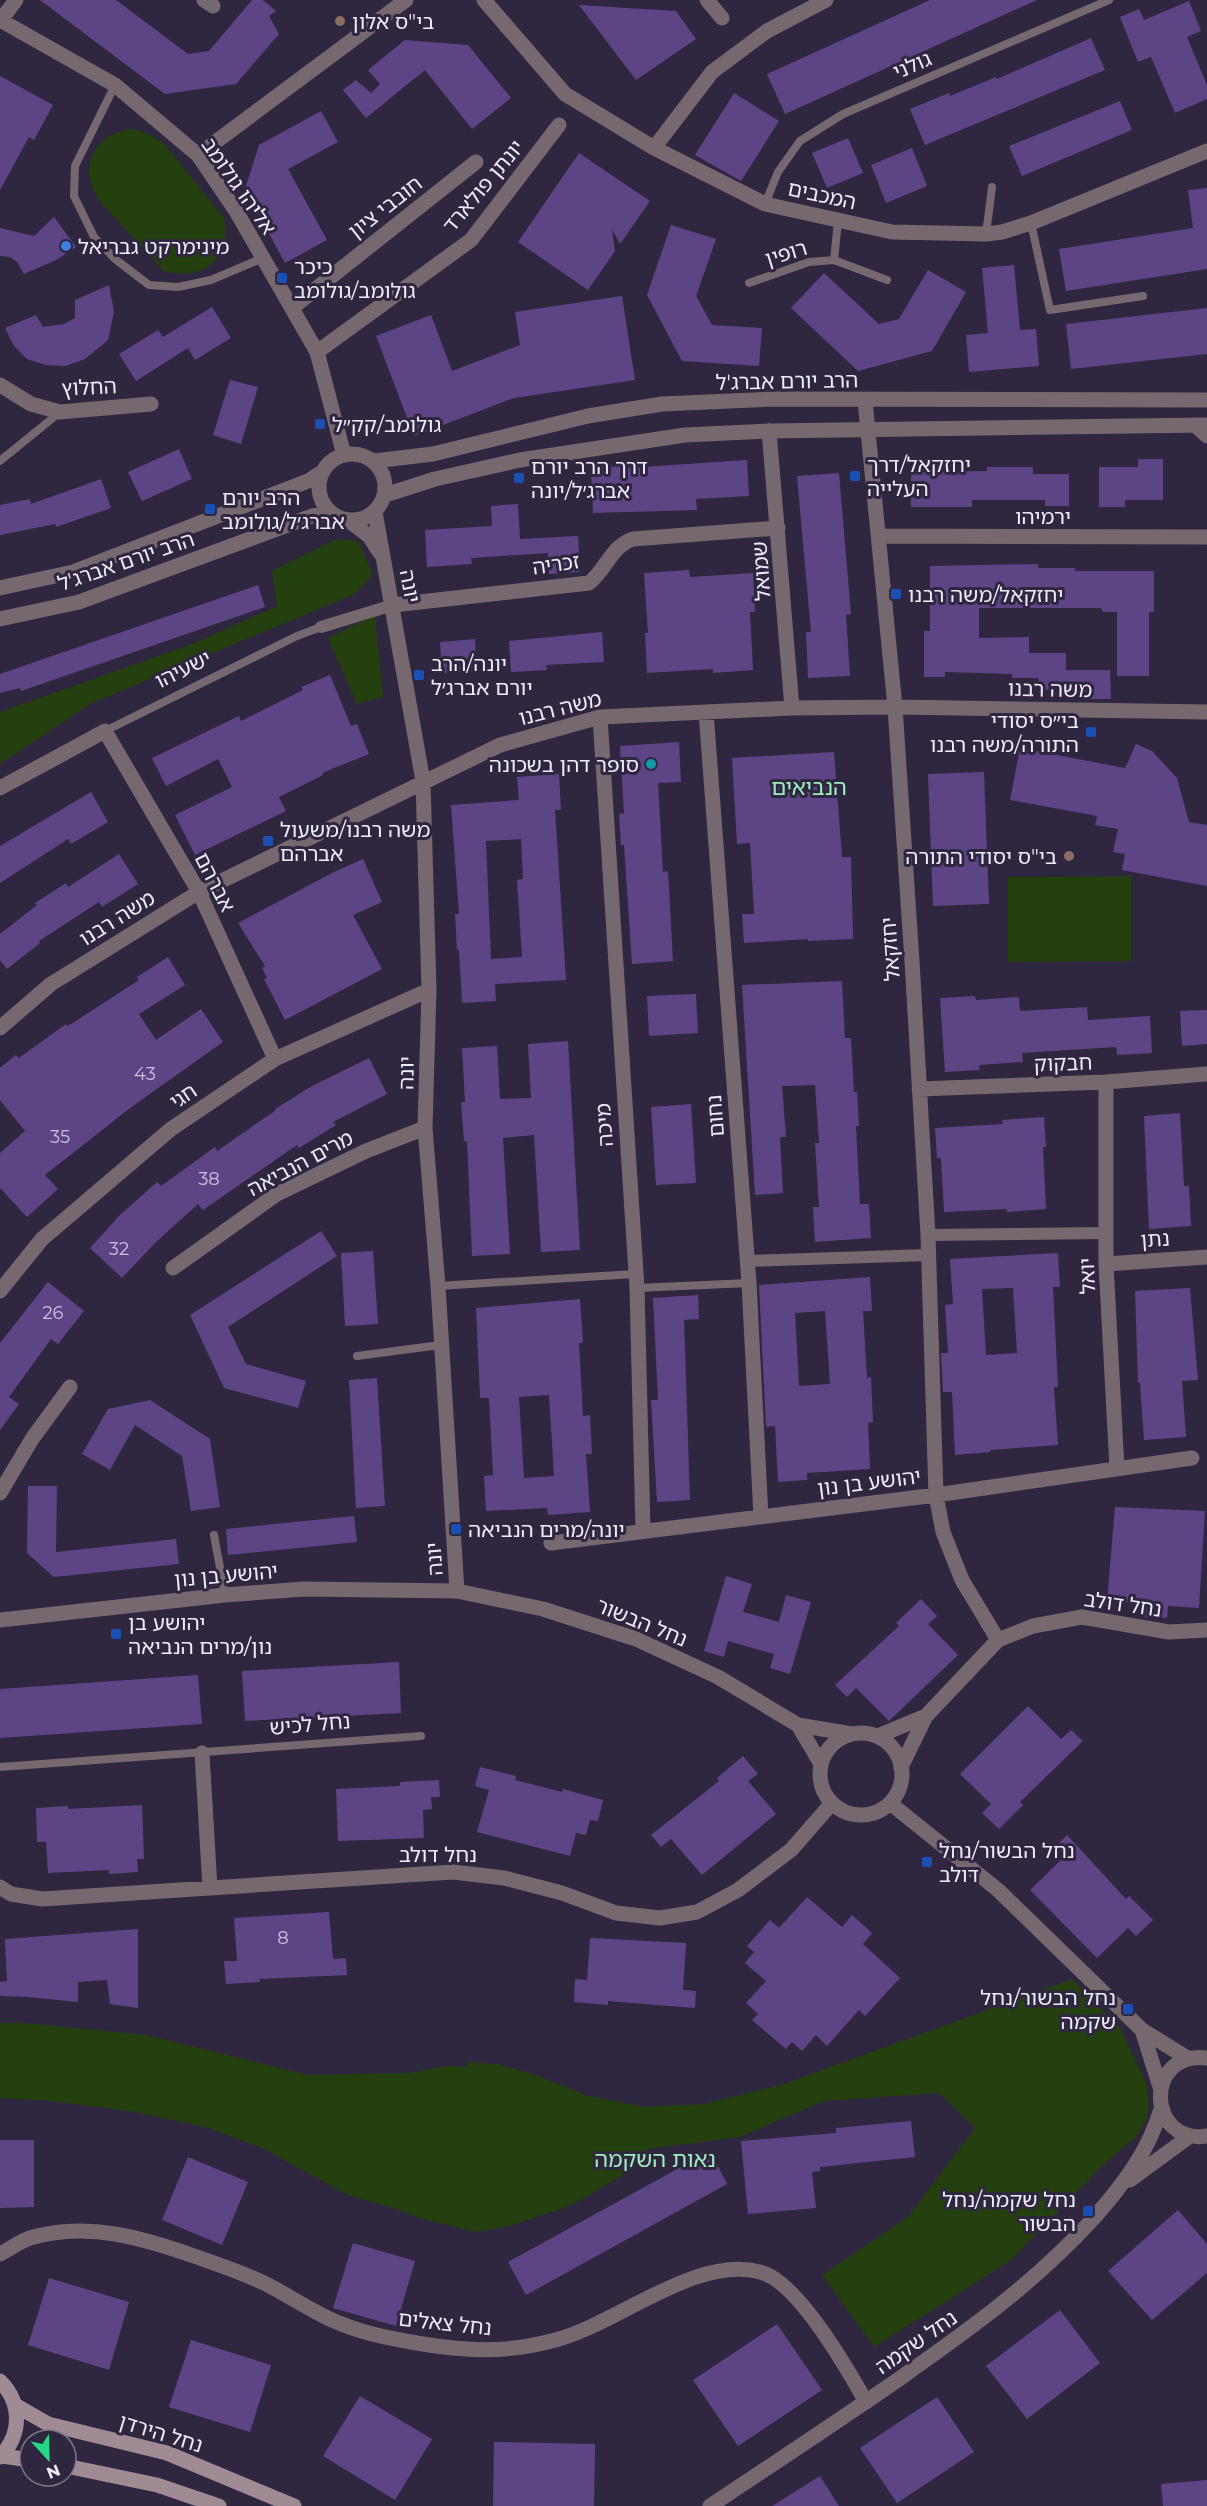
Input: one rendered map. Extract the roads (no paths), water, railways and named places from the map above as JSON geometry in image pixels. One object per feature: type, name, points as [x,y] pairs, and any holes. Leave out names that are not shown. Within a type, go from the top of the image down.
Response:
[{"type":"main road","points":[[0,2381],[8,2388],[15,2405],[17,2419],[9,2459]]},
{"type":"main road","name":"נחל הירדן","points":[[15,2405],[48,2424],[166,2452],[294,2506]]},
{"type":"main road","points":[[78,2469],[157,2485],[219,2506]]},
{"type":"street","points":[[1,20],[16,0]]},
{"type":"street","points":[[198,155],[406,0]]},
{"type":"street","name":"המכבים","points":[[484,0],[565,94],[654,148],[765,204],[838,221],[892,232],[987,234],[1002,232],[1031,223],[1207,151]]},
{"type":"street","points":[[707,0],[722,18]]},
{"type":"street","points":[[654,148],[712,72],[766,31],[826,0]]},
{"type":"street","name":"אליהו גולומב","points":[[1,20],[115,86],[198,155],[236,211],[317,352],[344,455]]},
{"type":"street","name":"יונתן פולארד","points":[[317,352],[471,240],[560,125]]},
{"type":"street","name":"חובבי ציון","points":[[293,307],[476,162]]},
{"type":"street","name":"החלוץ","points":[[0,385],[31,404],[60,412],[151,404]]},
{"type":"street","name":"הרב יורם אברג'ל","points":[[374,461],[433,454],[588,416],[662,404],[776,399],[1207,400]]},
{"type":"street","name":"יחזקאל","points":[[865,401],[895,707],[928,1235],[936,1495],[943,1532],[962,1580],[998,1640]]},
{"type":"street","points":[[385,495],[435,479],[520,460],[685,435],[769,431],[1201,425],[1207,436]]},
{"type":"street","name":"שמואל","points":[[769,431],[792,708]]},
{"type":"street","points":[[353,454],[374,461],[383,478],[385,495],[375,512],[360,519],[348,520],[332,513],[323,504],[319,494],[318,484],[322,472],[334,459],[344,455],[353,454]]},
{"type":"street","name":"הרב יורם אברג'ל","points":[[0,588],[73,572],[308,481],[322,472]]},
{"type":"street","name":"יונה","points":[[375,512],[423,782],[429,990],[425,1128],[438,1286],[457,1591]]},
{"type":"street","name":"הרב יורם אברג'ל","points":[[0,619],[79,602],[312,516],[332,513]]},
{"type":"street","name":"יונה","points":[[348,520],[369,536],[383,558]]},
{"type":"street","name":"זכריה","points":[[393,605],[589,583],[600,574],[613,551],[622,543],[633,539],[778,528]]},
{"type":"street","name":"ירמיהו","points":[[879,536],[1207,537]]},
{"type":"street","name":"ישעיהו","points":[[321,627],[393,605]]},
{"type":"street","name":"משה רבנו","points":[[0,1028],[51,984],[199,892],[500,745],[600,717],[792,708],[895,707],[1207,712]]},
{"type":"street","name":"נחום","points":[[706,712],[749,1283],[761,1517]]},
{"type":"street","name":"מיכה","points":[[600,717],[636,1281],[644,1530]]},
{"type":"street","name":"ישעיהו","points":[[0,788],[105,731]]},
{"type":"street","name":"אברהם","points":[[105,731],[199,892],[275,1059]]},
{"type":"street","name":"חגי","points":[[0,1292],[42,1239],[171,1129],[275,1059],[429,990]]},
{"type":"street","name":"חבקוק","points":[[919,1089],[1106,1082],[1207,1074]]},
{"type":"street","name":"יואל","points":[[1106,1082],[1106,1264],[1118,1468]]},
{"type":"street","name":"מרים הנביאה","points":[[173,1268],[278,1194],[366,1151],[425,1128]]},
{"type":"street","points":[[928,1235],[1107,1233]]},
{"type":"street","points":[[747,1261],[928,1255]]},
{"type":"street","name":"נתן","points":[[1106,1264],[1207,1257]]},
{"type":"street","points":[[0,1493],[32,1439],[70,1387]]},
{"type":"street","name":"יהושע בן נון","points":[[551,1543],[936,1495],[1192,1458]]},
{"type":"street","name":"יהושע בן נון","points":[[0,1620],[225,1595],[304,1589],[457,1591]]},
{"type":"street","name":"נחל הבשור","points":[[457,1591],[543,1609],[636,1639],[718,1677],[798,1725],[852,1734]]},
{"type":"street","name":"נחל דולב","points":[[901,1767],[926,1716],[998,1640],[1044,1623],[1082,1617],[1169,1632],[1207,1630]]},
{"type":"street","name":"נחל דולב","points":[[878,1736],[926,1716]]},
{"type":"street","name":"נחל הבשור","points":[[798,1725],[820,1764]]},
{"type":"street","points":[[866,1733],[878,1736],[893,1748],[901,1767],[900,1786],[890,1803],[877,1811],[853,1814],[842,1810],[832,1803],[820,1782],[820,1764],[824,1754],[832,1745],[852,1734],[866,1733]]},
{"type":"street","points":[[202,1753],[210,1888]]},
{"type":"street","name":"נחל דולב","points":[[0,1887],[11,1894],[42,1899],[453,1872],[504,1878],[562,1893],[616,1913],[660,1918],[696,1912],[738,1890],[791,1850],[832,1803]]},
{"type":"street","points":[[890,1803],[998,1890],[1142,2030],[1189,2059]]},
{"type":"street","points":[[1142,2030],[1160,2087],[1161,2109],[1168,2121],[1178,2130],[1190,2136],[1207,2136]]},
{"type":"street","points":[[1160,2087],[1176,2065],[1189,2059],[1207,2058]]},
{"type":"street","name":"נחל שקמה","points":[[710,2506],[866,2402],[976,2325],[1032,2281],[1123,2185],[1149,2144],[1161,2109]]},
{"type":"street","name":"נחל שקמה","points":[[1123,2185],[1190,2136]]},
{"type":"street","name":"נחל צאלים","points":[[0,2254],[29,2239],[61,2233],[89,2231],[136,2236],[228,2267],[264,2283],[337,2322],[381,2337],[468,2351],[516,2349],[561,2339],[617,2316],[671,2285],[714,2272],[758,2271],[776,2277],[789,2290],[817,2325],[866,2402]]},
{"type":"lane","name":"גולני","points":[[765,204],[778,172],[800,141],[843,114],[1109,0]]},
{"type":"lane","points":[[115,86],[75,166],[74,196],[94,237],[115,259],[149,285],[178,287],[211,280],[263,258]]},
{"type":"lane","points":[[987,234],[992,187]]},
{"type":"lane","name":"רופין","points":[[834,260],[838,221]]},
{"type":"lane","points":[[1031,223],[1050,310],[1143,296]]},
{"type":"lane","name":"רופין","points":[[749,284],[809,262],[834,260],[887,280]]},
{"type":"lane","points":[[0,461],[60,412]]},
{"type":"lane","name":"ישעיהו","points":[[105,731],[297,636],[321,627]]},
{"type":"lane","points":[[438,1286],[636,1281],[749,1283]]},
{"type":"lane","points":[[357,1356],[440,1345]]},
{"type":"lane","points":[[214,1535],[225,1595]]},
{"type":"lane","name":"נחל לכיש","points":[[0,1767],[420,1736]]},
{"type":"place","name":"בי\"ס אלון","points":[[340,21]]},
{"type":"place","name":"מינימרקט גבריאל","points":[[66,246]]},
{"type":"place","name":"כיכר גולומב/גולומב","points":[[282,278]]},
{"type":"place","name":"גולומב/קק״ל","points":[[320,424]]},
{"type":"place","name":"יחזקאל/דרך העלייה","points":[[855,476]]},
{"type":"place","name":"דרך הרב יורם אברג׳ל/יונה","points":[[519,478]]},
{"type":"place","name":"הרב יורם אברג׳ל/גולומב","points":[[210,509]]},
{"type":"place","name":"יחזקאל/משה רבנו","points":[[896,594]]},
{"type":"place","name":"יונה/הרב יורם אברג׳ל","points":[[419,675]]},
{"type":"place","name":"בי״ס יסודי התורה/משה רבנו","points":[[1091,732]]},
{"type":"place","name":"סופר דהן בשכונה","points":[[651,764]]},
{"type":"place","name":"משה רבנו/משעול אברהם","points":[[268,841]]},
{"type":"place","name":"בי\"ס יסודי התורה","points":[[1069,856]]},
{"type":"place","name":"יונה/מרים הנביאה","points":[[456,1529]]},
{"type":"place","name":"יהושע בן נון/מרים הנביאה","points":[[116,1634]]},
{"type":"place","name":"נחל הבשור/נחל דולב","points":[[927,1862]]},
{"type":"place","name":"נחל הבשור/נחל שקמה","points":[[1128,2009]]},
{"type":"place","name":"נחל שקמה/נחל הבשור","points":[[1088,2211]]},
{"type":"district","name":"הנביאים","points":[[809,787]]},
{"type":"district","name":"נאות השקמה","points":[[655,2159]]}]
